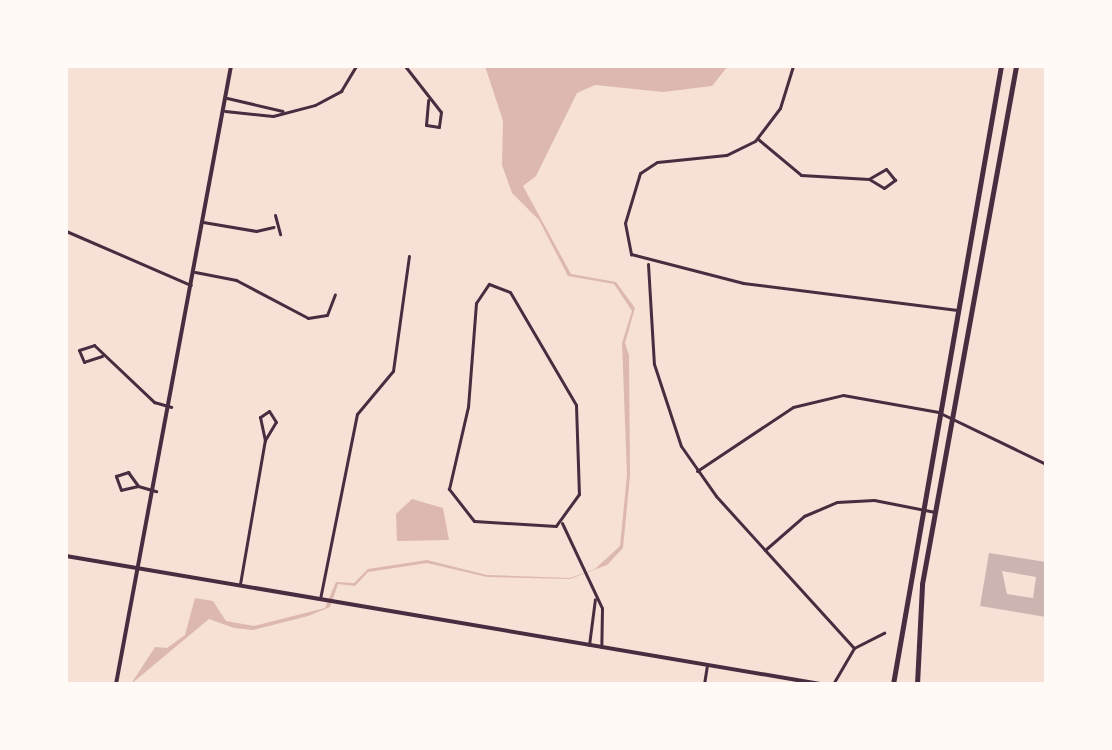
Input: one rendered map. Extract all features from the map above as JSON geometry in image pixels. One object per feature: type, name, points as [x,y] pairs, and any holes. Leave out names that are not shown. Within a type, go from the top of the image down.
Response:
[{"type":"highway","points":[[893,684],[921,509],[1001,66]]},
{"type":"highway","points":[[917,684],[920,602],[1016,66]]},
{"type":"street","points":[[116,684],[142,569],[231,66]]},
{"type":"street","points":[[225,111],[283,111],[334,96],[356,66]]},
{"type":"street","points":[[405,66],[443,117],[439,127],[426,125],[428,100]]},
{"type":"street","points":[[794,67],[758,139],[726,155],[663,161],[640,173],[624,233],[631,254],[648,264],[957,310]]},
{"type":"street","points":[[227,98],[283,111]]},
{"type":"street","points":[[758,139],[795,173],[869,179],[887,189],[895,180],[886,169],[869,179]]},
{"type":"street","points":[[275,215],[274,227],[280,234]]},
{"type":"street","points":[[203,222],[274,227]]},
{"type":"street","points":[[66,231],[192,285]]},
{"type":"street","points":[[320,599],[357,414],[393,371],[409,256]]},
{"type":"street","points":[[648,264],[652,355],[681,446],[696,472],[854,648]]},
{"type":"street","points":[[195,272],[236,280],[308,318],[327,315],[335,294]]},
{"type":"street","points":[[489,284],[510,292],[576,405],[579,494],[562,523],[481,523],[451,497],[450,473],[468,407],[473,321],[489,284]]},
{"type":"street","points":[[102,356],[84,362],[79,350],[91,344],[102,356],[119,362],[154,402],[171,407]]},
{"type":"street","points":[[696,472],[816,399],[852,396],[938,412],[1046,464]]},
{"type":"street","points":[[240,586],[265,440],[276,422],[269,411],[260,417],[265,440]]},
{"type":"street","points":[[138,486],[128,472],[116,476],[121,490],[138,486],[156,491]]},
{"type":"street","points":[[765,550],[804,516],[837,502],[935,512]]},
{"type":"street","points":[[562,523],[586,583],[604,615],[601,647]]},
{"type":"street","points":[[66,556],[820,684]]},
{"type":"street","points":[[589,645],[595,599]]},
{"type":"street","points":[[833,684],[854,648],[884,633]]},
{"type":"street","points":[[704,684],[707,665]]},
{"type":"shaded area","points":[[485,66],[728,66],[712,86],[663,92],[595,85],[577,93],[536,176],[523,186],[571,274],[616,282],[635,308],[625,343],[629,355],[630,476],[623,548],[607,565],[570,579],[487,577],[427,563],[368,572],[355,586],[338,584],[330,607],[308,616],[253,630],[234,628],[209,619],[131,684],[155,647],[167,648],[185,635],[195,598],[213,601],[226,621],[254,626],[325,608],[336,582],[354,583],[368,569],[427,560],[487,575],[570,578],[595,569],[620,546],[627,475],[622,343],[632,311],[614,284],[568,276],[539,220],[512,193],[502,165],[503,121]]},
{"type":"shaded area","points":[[412,499],[443,508],[449,540],[397,541],[396,514]]},
{"type":"building","points":[[989,553],[1046,562],[1046,617],[980,606]],"holes":[[[1002,571],[1036,577],[1033,598],[1007,594]]]}]
